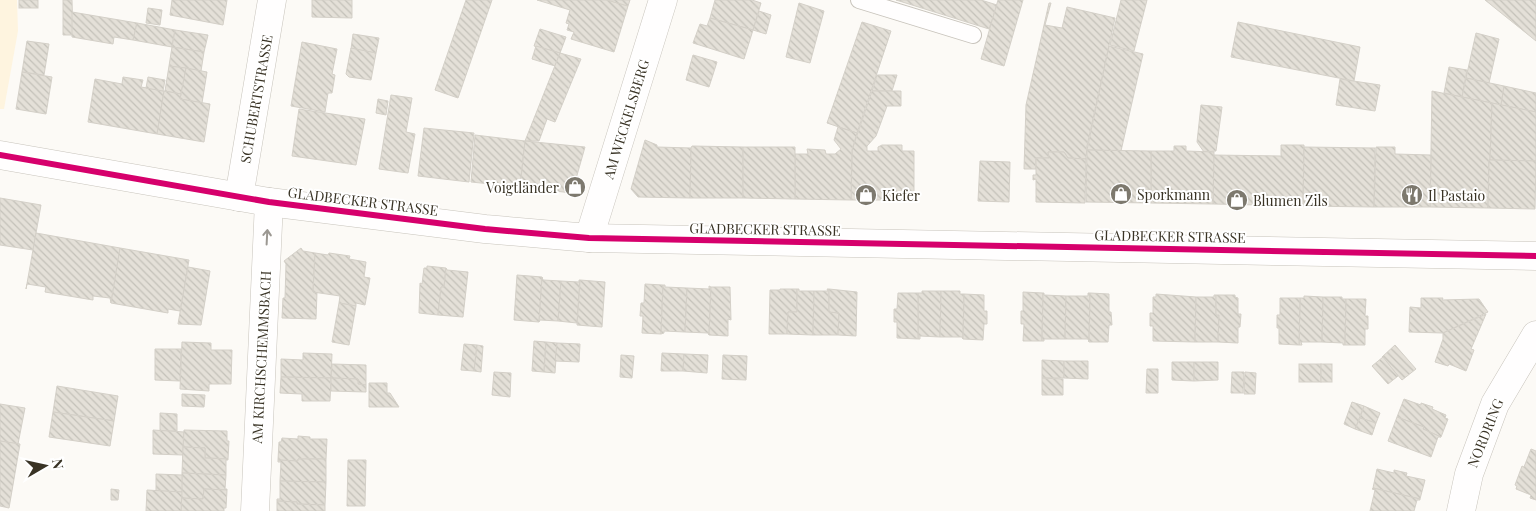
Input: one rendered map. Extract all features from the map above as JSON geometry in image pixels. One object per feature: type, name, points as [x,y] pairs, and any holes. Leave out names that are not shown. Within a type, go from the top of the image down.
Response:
[{"type":"main road","name":"SCHUBERTSTRASSE","points":[[239,197],[272,0]]},
{"type":"main road","name":"AM WECKELSBERG","points":[[589,238],[663,0]]},
{"type":"main road","name":"GLADBECKER STRASSE","points":[[0,155],[269,202],[485,229],[589,238],[1536,256]]},
{"type":"main road","name":"AM KIRCHSCHEMMSBACH","points":[[255,511],[269,202]]},
{"type":"main road","name":"NORDRING","points":[[1461,511],[1468,474],[1494,404],[1536,335]]},
{"type":"lane","points":[[859,0],[973,35]]},
{"type":"shaded area","points":[[0,0],[17,0],[18,31],[4,109],[0,109]]},
{"type":"building","points":[[19,0],[38,0],[38,8],[19,8]]},
{"type":"building","points":[[63,0],[72,0],[73,35],[63,35]]},
{"type":"building","points":[[172,0],[227,0],[223,25],[170,15]]},
{"type":"building","points":[[312,0],[352,0],[352,18],[312,17]]},
{"type":"building","points":[[466,0],[492,0],[458,98],[435,90]]},
{"type":"building","points":[[537,0],[607,0],[628,6],[614,52],[571,39],[574,32],[567,30],[569,24],[566,23],[570,10]]},
{"type":"building","points":[[607,0],[630,0],[628,6]]},
{"type":"building","points":[[715,0],[752,0],[761,3],[753,30],[710,18]]},
{"type":"building","points":[[896,0],[981,0],[997,5],[989,29]]},
{"type":"building","points":[[998,0],[1023,0],[1004,66],[981,59]]},
{"type":"building","points":[[1121,0],[1147,0],[1134,51],[1110,45]]},
{"type":"building","points":[[1485,0],[1536,0],[1536,41]]},
{"type":"building","points":[[799,3],[824,11],[810,63],[786,57]]},
{"type":"building","points":[[1049,3],[1051,3],[1045,25],[1062,28],[1067,7],[1115,18],[1087,146],[1086,159],[1068,158],[1064,152],[1048,152],[1049,158],[1036,158],[1036,169],[1024,169],[1026,105]]},
{"type":"building","points":[[148,8],[162,10],[160,25],[146,23]]},
{"type":"building","points":[[759,11],[771,15],[766,34],[753,30]]},
{"type":"building","points":[[72,12],[137,23],[133,40],[114,37],[113,44],[72,37]]},
{"type":"building","points":[[710,18],[753,30],[744,59],[693,43],[700,24],[707,26]]},
{"type":"building","points":[[862,22],[891,31],[857,133],[827,123]]},
{"type":"building","points":[[1238,22],[1360,47],[1354,81],[1231,57]]},
{"type":"building","points":[[137,23],[175,30],[172,47],[133,40]]},
{"type":"building","points":[[540,29],[566,37],[560,53],[534,46]]},
{"type":"building","points":[[175,30],[208,35],[204,52],[172,47]]},
{"type":"building","points":[[1476,33],[1499,39],[1489,83],[1466,78]]},
{"type":"building","points":[[353,34],[379,38],[376,53],[351,49]]},
{"type":"building","points":[[27,41],[49,44],[44,75],[22,72]]},
{"type":"building","points":[[302,42],[337,49],[332,74],[335,75],[332,93],[328,93],[325,112],[291,106]]},
{"type":"building","points":[[536,46],[560,53],[555,66],[532,59]]},
{"type":"building","points":[[1109,46],[1143,54],[1121,151],[1087,150]]},
{"type":"building","points":[[172,47],[204,52],[201,71],[169,66]]},
{"type":"building","points":[[351,48],[376,53],[371,80],[349,77],[346,74]]},
{"type":"building","points":[[560,53],[581,59],[555,122],[547,119],[539,141],[525,141]]},
{"type":"building","points":[[693,55],[717,62],[709,87],[686,80]]},
{"type":"building","points":[[169,66],[186,68],[181,94],[165,91]]},
{"type":"building","points":[[1449,67],[1467,70],[1462,97],[1444,93]]},
{"type":"building","points":[[186,68],[207,72],[202,103],[180,99]]},
{"type":"building","points":[[22,72],[52,77],[46,114],[16,109]]},
{"type":"building","points":[[877,75],[897,75],[892,91],[872,91]]},
{"type":"building","points":[[123,77],[143,80],[141,87],[164,91],[157,134],[88,122],[95,79],[122,84]]},
{"type":"building","points":[[148,77],[165,80],[163,91],[146,88]]},
{"type":"building","points":[[1466,78],[1504,86],[1501,105],[1462,97]]},
{"type":"building","points":[[1340,79],[1380,85],[1375,111],[1336,105]]},
{"type":"building","points":[[1504,86],[1536,93],[1536,112],[1501,105]]},
{"type":"building","points":[[164,91],[181,94],[180,99],[210,104],[204,142],[157,134]]},
{"type":"building","points":[[872,91],[887,106],[876,136],[867,146],[867,151],[878,151],[878,147],[882,145],[902,145],[902,151],[914,151],[914,200],[851,200],[852,150]]},
{"type":"building","points":[[872,91],[901,91],[901,106],[887,106]]},
{"type":"building","points":[[1432,91],[1492,103],[1488,208],[1430,207]]},
{"type":"building","points":[[391,95],[412,98],[406,132],[415,134],[408,173],[379,169]]},
{"type":"building","points":[[378,99],[388,101],[386,115],[376,113]]},
{"type":"building","points":[[1492,103],[1536,112],[1536,161],[1490,160]]},
{"type":"building","points":[[1201,105],[1222,107],[1216,151],[1204,152],[1197,142]]},
{"type":"building","points":[[299,109],[365,119],[356,165],[292,156]]},
{"type":"building","points":[[838,127],[857,133],[852,150],[851,200],[795,199],[795,154],[808,154],[807,149],[825,150],[826,154],[835,154],[841,149],[834,140]]},
{"type":"building","points":[[424,128],[474,133],[469,182],[418,176]]},
{"type":"building","points":[[475,135],[525,141],[520,187],[471,182]]},
{"type":"building","points":[[645,140],[657,145],[657,147],[691,148],[690,198],[638,197],[631,189]]},
{"type":"building","points":[[525,141],[585,147],[572,193],[520,187]]},
{"type":"building","points":[[1281,145],[1304,145],[1303,206],[1213,204],[1213,155],[1281,156]]},
{"type":"building","points":[[692,146],[743,147],[743,198],[690,198]]},
{"type":"building","points":[[1174,146],[1186,146],[1186,151],[1214,152],[1213,204],[1151,203],[1151,151],[1174,151]]},
{"type":"building","points":[[743,147],[795,147],[795,199],[743,198]]},
{"type":"building","points":[[1304,147],[1375,148],[1374,207],[1303,206]]},
{"type":"building","points":[[1376,147],[1395,147],[1395,154],[1431,155],[1430,207],[1374,207]]},
{"type":"building","points":[[1087,150],[1151,151],[1151,203],[1086,202]]},
{"type":"building","points":[[1048,152],[1064,152],[1068,158],[1086,159],[1085,203],[1036,202],[1036,179],[1033,180],[1033,175],[1036,175],[1036,158],[1049,158]]},
{"type":"building","points":[[1489,160],[1536,161],[1535,209],[1488,208]]},
{"type":"building","points":[[980,161],[1010,162],[1009,202],[978,201]]},
{"type":"building","points":[[0,198],[41,205],[33,250],[0,245]]},
{"type":"building","points":[[36,233],[120,248],[111,303],[110,298],[93,296],[93,300],[45,292],[46,287],[27,284],[26,289]]},
{"type":"building","points":[[120,248],[189,260],[180,311],[168,309],[168,313],[111,303]]},
{"type":"building","points":[[301,248],[303,251],[315,253],[313,292],[317,292],[316,319],[282,318],[283,298],[285,298],[286,264],[284,261]]},
{"type":"building","points":[[315,253],[350,256],[349,259],[366,262],[364,277],[370,278],[365,305],[356,303],[356,306],[339,303],[340,296],[313,292]]},
{"type":"building","points":[[427,266],[446,268],[444,287],[441,287],[438,315],[419,313],[420,283],[422,284],[424,268],[427,268]]},
{"type":"building","points":[[188,267],[210,271],[201,325],[178,324]]},
{"type":"building","points":[[446,268],[447,270],[468,272],[463,317],[438,315],[441,287],[444,287]]},
{"type":"building","points":[[517,275],[542,277],[539,322],[514,320]]},
{"type":"building","points":[[542,277],[543,280],[561,281],[558,321],[540,320],[539,322]]},
{"type":"building","points":[[580,280],[577,323],[558,321],[561,281],[579,282]]},
{"type":"building","points":[[580,280],[605,282],[602,327],[577,325]]},
{"type":"building","points":[[645,284],[663,285],[661,334],[642,333],[643,316],[640,316],[641,303],[644,303]]},
{"type":"building","points":[[663,285],[665,287],[687,288],[685,332],[664,331],[661,334]]},
{"type":"building","points":[[709,286],[711,287],[709,335],[708,333],[685,332],[687,288],[709,289]]},
{"type":"building","points":[[711,287],[730,287],[731,320],[728,319],[728,336],[709,335]]},
{"type":"building","points":[[797,289],[797,312],[788,312],[787,334],[769,334],[770,290]]},
{"type":"building","points":[[797,289],[799,291],[814,291],[813,335],[787,334],[788,312],[797,312]]},
{"type":"building","points":[[827,289],[829,289],[829,312],[839,313],[838,335],[813,335],[814,291],[828,291]]},
{"type":"building","points":[[829,289],[857,292],[856,336],[838,335],[839,313],[829,312]]},
{"type":"building","points":[[922,291],[941,291],[940,337],[920,336],[920,339],[918,339],[918,293],[922,293]]},
{"type":"building","points":[[941,291],[960,291],[960,294],[964,294],[963,339],[962,337],[940,337]]},
{"type":"building","points":[[1023,292],[1043,293],[1042,341],[1023,341],[1024,324],[1021,324],[1021,311],[1023,311]]},
{"type":"building","points":[[898,293],[918,293],[918,339],[897,338],[897,322],[894,322],[894,309],[897,309]]},
{"type":"building","points":[[1043,293],[1044,295],[1066,296],[1065,339],[1044,339],[1042,341]]},
{"type":"building","points":[[1088,293],[1090,293],[1089,342],[1088,339],[1065,339],[1066,296],[1088,296]]},
{"type":"building","points":[[1090,293],[1109,294],[1109,312],[1111,312],[1112,325],[1109,325],[1108,342],[1089,342]]},
{"type":"building","points":[[964,294],[984,295],[984,311],[987,311],[987,324],[984,324],[983,340],[963,339]]},
{"type":"building","points":[[1156,294],[1196,297],[1195,342],[1153,341],[1153,326],[1150,326],[1150,313],[1153,313],[1153,297],[1156,297]]},
{"type":"building","points":[[1216,295],[1216,315],[1219,315],[1218,342],[1195,342],[1196,297],[1214,297]]},
{"type":"building","points":[[1216,295],[1235,295],[1238,298],[1238,314],[1241,314],[1240,327],[1238,327],[1238,343],[1218,342],[1219,315],[1216,315]]},
{"type":"building","points":[[1304,296],[1323,297],[1322,342],[1301,342],[1302,345],[1299,345],[1300,298],[1304,298]]},
{"type":"building","points":[[1323,297],[1342,297],[1342,299],[1346,299],[1345,345],[1343,343],[1322,342]]},
{"type":"building","points":[[1280,298],[1300,298],[1299,345],[1279,344],[1277,315],[1280,315]]},
{"type":"building","points":[[1421,298],[1443,298],[1442,300],[1479,299],[1488,312],[1443,333],[1409,332],[1410,307],[1421,308]]},
{"type":"building","points":[[1346,299],[1366,299],[1365,316],[1368,316],[1368,329],[1365,329],[1365,345],[1345,345]]},
{"type":"building","points":[[339,303],[356,306],[349,345],[332,342]]},
{"type":"building","points":[[1486,314],[1471,349],[1474,350],[1466,371],[1449,364],[1448,366],[1435,362],[1443,339],[1443,333]]},
{"type":"building","points":[[534,341],[546,342],[544,372],[532,371]]},
{"type":"building","points":[[182,342],[211,343],[211,350],[232,350],[231,384],[209,384],[209,391],[180,389]]},
{"type":"building","points":[[546,342],[557,343],[555,373],[544,372]]},
{"type":"building","points":[[557,343],[580,344],[579,362],[555,361]]},
{"type":"building","points":[[464,344],[477,345],[474,371],[461,370]]},
{"type":"building","points":[[477,345],[483,346],[481,372],[474,371]]},
{"type":"building","points":[[1395,345],[1416,369],[1402,380],[1382,357]]},
{"type":"building","points":[[155,349],[181,349],[180,381],[155,380]]},
{"type":"building","points":[[303,353],[332,354],[331,378],[281,377],[281,359],[303,360]]},
{"type":"building","points":[[662,353],[684,354],[683,371],[661,371]]},
{"type":"building","points":[[684,354],[708,355],[707,373],[683,371]]},
{"type":"building","points":[[621,355],[634,356],[632,378],[620,377]]},
{"type":"building","points":[[723,355],[747,356],[746,380],[722,379]]},
{"type":"building","points":[[1383,357],[1398,376],[1388,384],[1372,366]]},
{"type":"building","points":[[1042,360],[1064,361],[1064,378],[1042,378]]},
{"type":"building","points":[[1064,361],[1088,361],[1088,379],[1064,378]]},
{"type":"building","points":[[1172,362],[1194,362],[1194,381],[1172,380]]},
{"type":"building","points":[[1194,362],[1218,362],[1218,380],[1194,381]]},
{"type":"building","points":[[332,364],[366,365],[366,385],[358,384],[358,379],[331,378]]},
{"type":"building","points":[[1299,364],[1321,364],[1321,382],[1299,382]]},
{"type":"building","points":[[1321,364],[1332,364],[1332,382],[1321,382]]},
{"type":"building","points":[[1147,369],[1158,369],[1158,393],[1146,393]]},
{"type":"building","points":[[494,372],[511,373],[510,397],[492,395]]},
{"type":"building","points":[[1232,372],[1244,372],[1243,393],[1231,393]]},
{"type":"building","points":[[1245,372],[1256,373],[1255,394],[1244,394]]},
{"type":"building","points":[[281,377],[331,378],[330,401],[302,401],[302,394],[280,393]]},
{"type":"building","points":[[331,378],[358,379],[358,384],[366,385],[366,392],[331,391]]},
{"type":"building","points":[[1042,378],[1063,379],[1063,395],[1042,395]]},
{"type":"building","points":[[369,383],[387,383],[387,393],[390,393],[399,407],[369,407]]},
{"type":"building","points":[[57,386],[118,396],[114,421],[53,412]]},
{"type":"building","points":[[182,394],[205,395],[204,407],[182,406]]},
{"type":"building","points":[[1404,399],[1433,407],[1432,409],[1446,415],[1445,418],[1448,419],[1441,437],[1423,429],[1424,427],[1397,417]]},
{"type":"building","points":[[1352,402],[1364,406],[1355,429],[1344,424]]},
{"type":"building","points":[[0,404],[25,408],[18,444],[0,441]]},
{"type":"building","points":[[1364,406],[1380,413],[1376,423],[1360,418]]},
{"type":"building","points":[[53,412],[114,421],[110,446],[49,437]]},
{"type":"building","points":[[160,413],[177,414],[177,431],[160,431]]},
{"type":"building","points":[[1397,417],[1424,427],[1423,429],[1441,437],[1438,437],[1431,457],[1388,441]]},
{"type":"building","points":[[1360,418],[1376,423],[1372,435],[1355,429]]},
{"type":"building","points":[[153,430],[184,432],[183,455],[153,454]]},
{"type":"building","points":[[184,430],[227,431],[227,441],[229,441],[228,459],[205,458],[205,448],[183,447]]},
{"type":"building","points":[[298,436],[310,437],[310,439],[327,439],[326,459],[278,460],[279,442],[281,442],[282,438],[298,439]]},
{"type":"building","points":[[0,441],[20,444],[9,508],[0,506]]},
{"type":"building","points":[[183,447],[205,448],[205,458],[228,459],[226,460],[226,475],[182,473]]},
{"type":"building","points":[[1531,449],[1536,451],[1536,500],[1530,498],[1531,495],[1516,489],[1517,486],[1515,485]]},
{"type":"building","points":[[298,459],[326,459],[326,482],[280,481],[281,462],[278,462],[278,460],[298,461]]},
{"type":"building","points":[[348,460],[366,460],[365,506],[347,506]]},
{"type":"building","points":[[1377,469],[1394,473],[1394,470],[1407,473],[1406,476],[1425,480],[1420,499],[1373,488]]},
{"type":"building","points":[[182,473],[226,475],[225,489],[227,490],[204,489],[203,499],[181,498]]},
{"type":"building","points":[[156,474],[182,475],[182,492],[156,491]]},
{"type":"building","points":[[280,481],[326,482],[325,505],[277,501],[277,499],[280,499]]},
{"type":"building","points":[[1373,488],[1420,500],[1417,500],[1414,511],[1370,511],[1375,490]]},
{"type":"building","points":[[111,489],[119,490],[118,500],[111,500]]},
{"type":"building","points":[[204,489],[227,490],[226,508],[224,508],[224,511],[181,511],[181,498],[203,499]]},
{"type":"building","points":[[147,490],[182,492],[181,511],[146,511]]},
{"type":"building","points":[[277,501],[325,505],[325,511],[277,511]]},
{"type":"cycle path","points":[[0,155],[269,202],[485,229],[589,238],[1536,256]]},
{"type":"place","name":"Voigtländer","points":[[575,187]]},
{"type":"place","name":"Sporkmann","points":[[1121,194]]},
{"type":"place","name":"Kiefer","points":[[866,195]]},
{"type":"place","name":"Il Pastaio","points":[[1412,195]]},
{"type":"place","name":"Blumen Zils","points":[[1237,200]]}]
